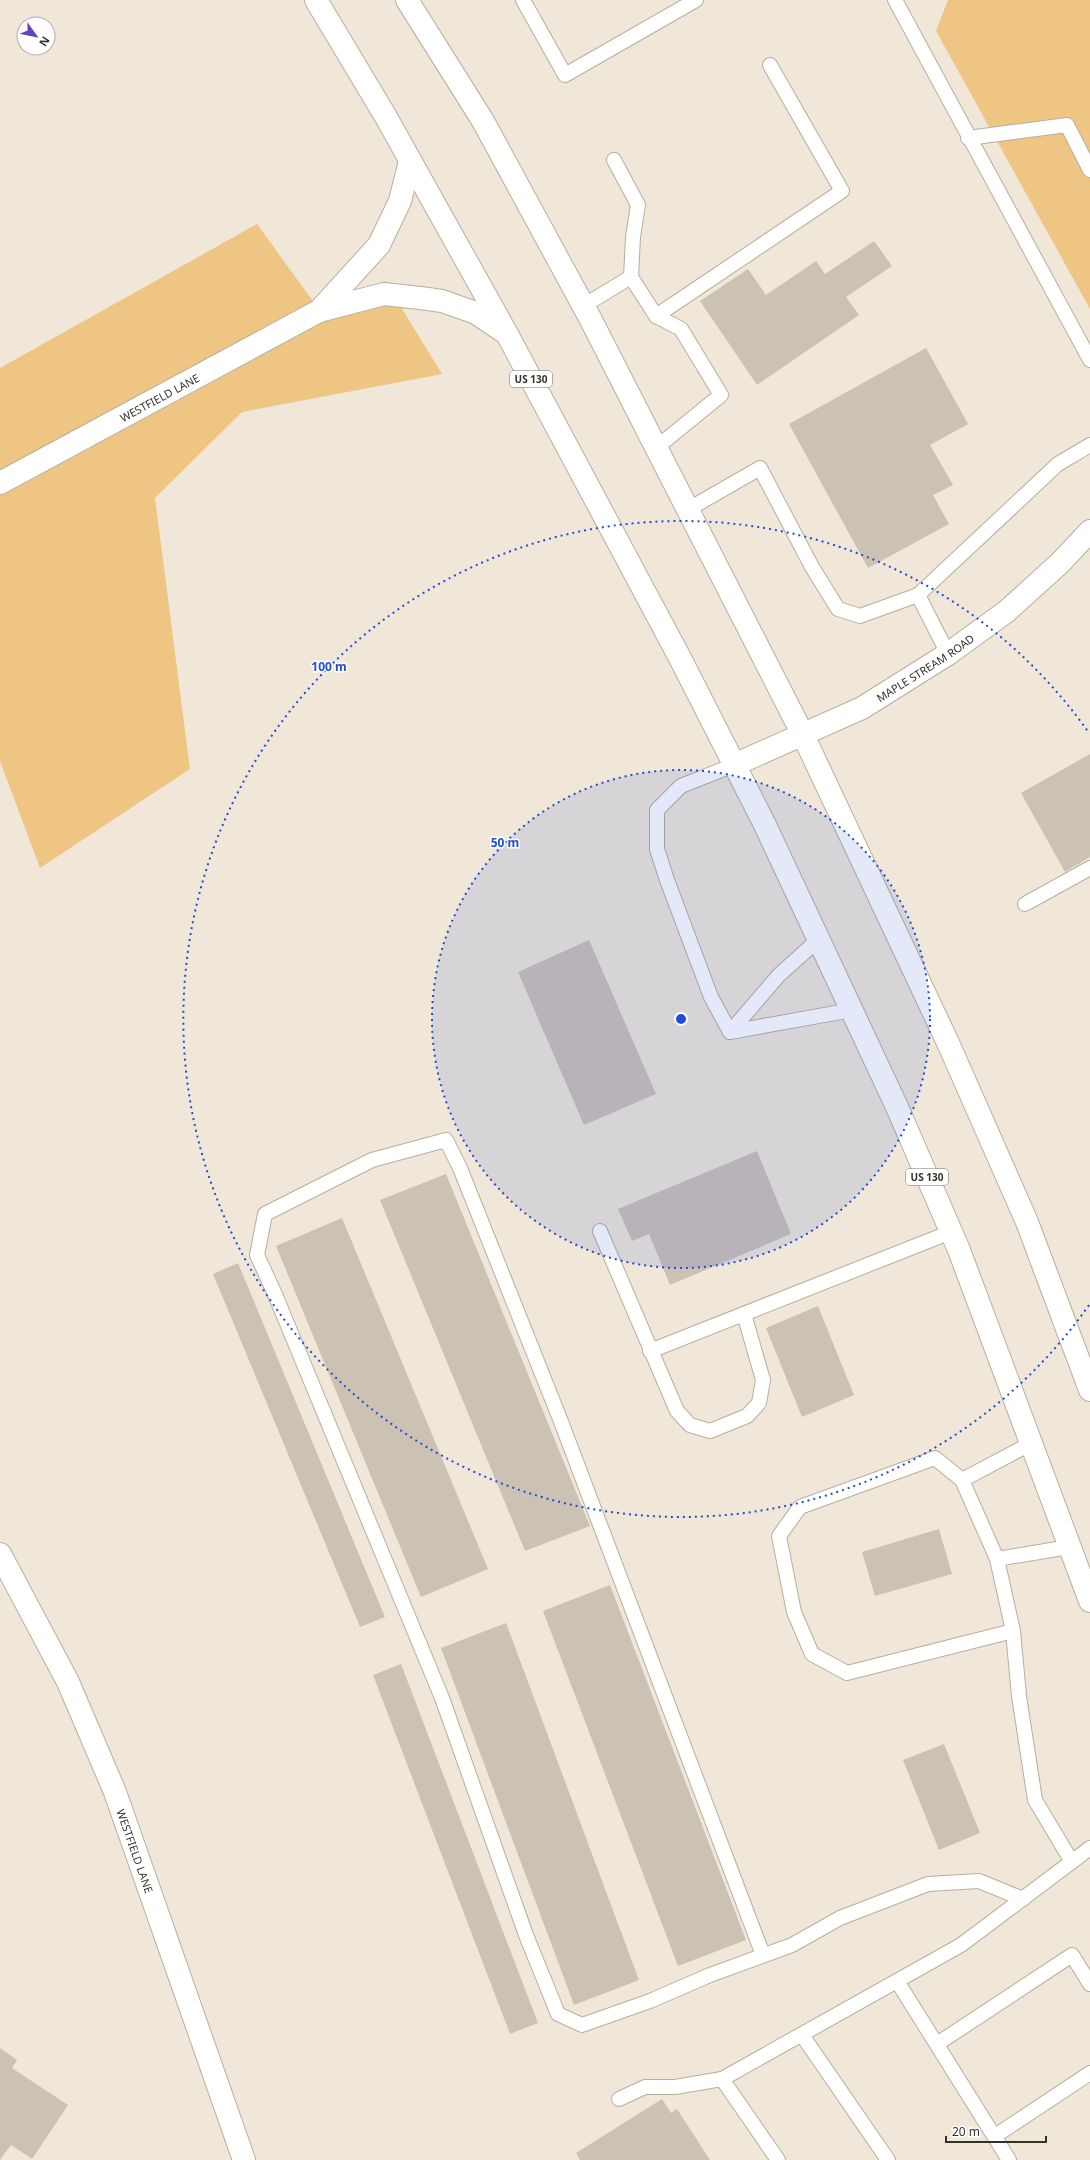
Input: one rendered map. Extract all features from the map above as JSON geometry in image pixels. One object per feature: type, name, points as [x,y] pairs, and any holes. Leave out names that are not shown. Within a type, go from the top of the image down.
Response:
[{"type":"main road","name":"US 130","points":[[316,0],[410,161],[507,334],[680,658],[819,939],[897,1107],[952,1232],[1030,1444],[1090,1601]]},
{"type":"main road","points":[[407,0],[484,121],[583,306],[803,735],[952,1052],[1027,1222],[1082,1355],[1090,1390]]},
{"type":"main road","name":"WESTFIELD LANE","points":[[319,311],[378,245],[400,201],[410,161]]},
{"type":"main road","name":"WESTFIELD LANE","points":[[0,483],[319,311],[384,294],[420,298],[442,301],[476,313],[507,334]]},
{"type":"main road","name":"MAPLE STREAM ROAD","points":[[734,765],[862,708],[948,654],[1007,611],[1061,562],[1090,531]]},
{"type":"main road","name":"WESTFIELD LANE","points":[[0,1554],[68,1682],[115,1792],[244,2160]]},
{"type":"lane","points":[[523,0],[565,75],[696,0]]},
{"type":"lane","points":[[895,0],[968,138],[1090,360]]},
{"type":"lane","points":[[656,316],[842,191],[770,65]]},
{"type":"lane","points":[[968,138],[1067,125],[1090,170]]},
{"type":"lane","points":[[614,160],[638,205],[633,237],[631,277],[656,316],[681,329],[720,395],[656,448]]},
{"type":"lane","points":[[583,306],[631,277]]},
{"type":"lane","points":[[688,510],[760,468],[812,567],[838,609],[860,616],[918,595],[1058,464],[1090,445]]},
{"type":"lane","points":[[918,595],[948,654]]},
{"type":"lane","points":[[730,1032],[711,997],[667,880],[657,849],[657,810],[681,786],[734,765]]},
{"type":"lane","points":[[1025,904],[1090,868]]},
{"type":"lane","points":[[730,1032],[779,975],[819,939]]},
{"type":"lane","points":[[730,1032],[852,1010]]},
{"type":"lane","points":[[763,1955],[560,1419],[460,1168],[446,1140],[372,1160],[265,1214],[257,1255],[274,1292],[442,1698],[526,1935],[558,2014],[582,2025],[650,2002],[710,1975],[792,1945],[840,1918],[928,1884],[979,1881],[1023,1899]]},
{"type":"lane","points":[[600,1231],[650,1351],[677,1411],[690,1425],[710,1431],[747,1416],[759,1403],[763,1380],[744,1314]]},
{"type":"lane","points":[[650,1351],[952,1232]]},
{"type":"lane","points":[[962,1480],[1030,1444]]},
{"type":"lane","points":[[1013,1631],[846,1674],[812,1654],[794,1612],[779,1536],[800,1507],[935,1458],[962,1480],[997,1559],[1013,1631],[1019,1696],[1035,1800],[1072,1862]]},
{"type":"lane","points":[[997,1559],[1069,1547]]},
{"type":"lane","points":[[619,2099],[645,2087],[675,2087],[722,2080],[961,1945],[1090,1848]]},
{"type":"lane","points":[[937,2044],[1072,1955],[1090,1984]]},
{"type":"lane","points":[[897,1981],[1009,2160]]},
{"type":"lane","points":[[802,2035],[888,2160]]},
{"type":"lane","points":[[995,2136],[1090,2073]]},
{"type":"lane","points":[[722,2080],[778,2160]]},
{"type":"shaded area","points":[[948,0],[1090,0],[1090,309],[936,31]]},
{"type":"shaded area","points":[[257,224],[315,304],[385,281],[442,374],[242,412],[155,498],[190,769],[40,868],[0,761],[0,368]]},
{"type":"building","points":[[874,241],[892,266],[846,297],[859,315],[757,385],[700,301],[748,269],[766,295],[816,261],[825,274]]},
{"type":"building","points":[[926,348],[968,424],[930,445],[953,485],[933,495],[949,524],[868,568],[789,424]]},
{"type":"building","points":[[1090,754],[1090,857],[1065,872],[1021,793]]},
{"type":"building","points":[[589,940],[656,1094],[584,1125],[518,972]]},
{"type":"building","points":[[757,1151],[791,1234],[670,1285],[649,1234],[632,1241],[618,1209]]},
{"type":"building","points":[[446,1174],[590,1526],[525,1551],[380,1200]]},
{"type":"building","points":[[342,1218],[488,1569],[421,1597],[276,1246]]},
{"type":"building","points":[[238,1263],[385,1617],[360,1627],[213,1274]]},
{"type":"building","points":[[818,1306],[854,1395],[802,1417],[766,1328]]},
{"type":"building","points":[[939,1529],[952,1574],[875,1596],[862,1552]]},
{"type":"building","points":[[610,1585],[746,1940],[678,1966],[543,1611]]},
{"type":"building","points":[[506,1623],[639,1980],[574,2005],[441,1648]]},
{"type":"building","points":[[401,1664],[538,2023],[510,2034],[373,1675]]},
{"type":"building","points":[[944,1744],[980,1833],[939,1850],[903,1760]]},
{"type":"building","points":[[0,2048],[17,2060],[12,2068],[68,2105],[32,2159],[11,2145],[0,2160]]},
{"type":"building","points":[[662,2099],[671,2113],[677,2109],[710,2160],[580,2160],[576,2153]]}]
